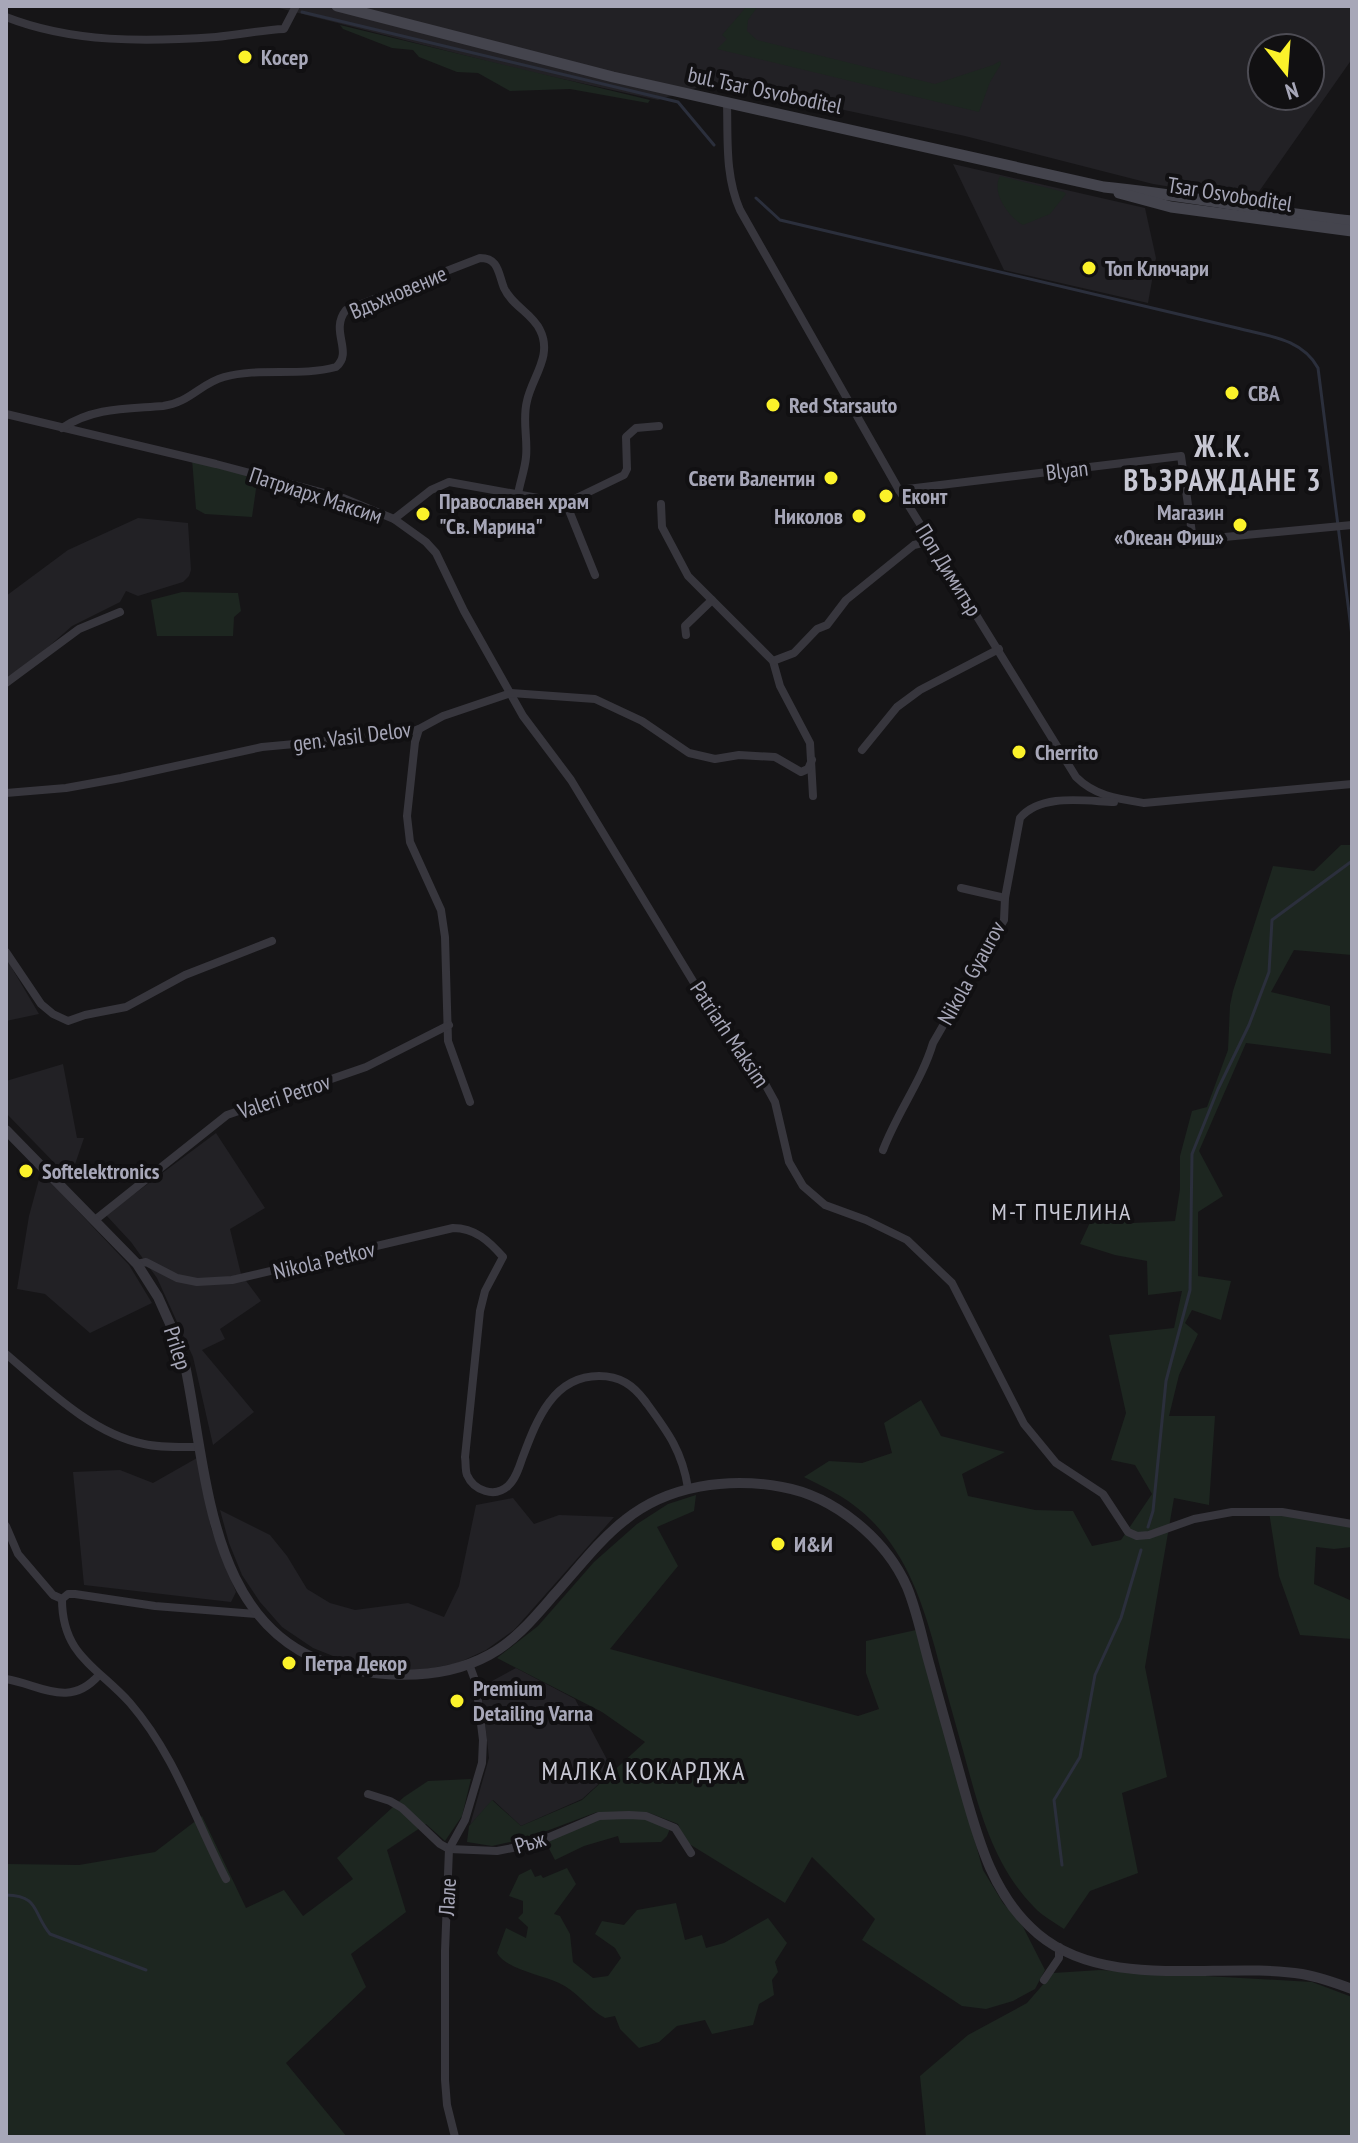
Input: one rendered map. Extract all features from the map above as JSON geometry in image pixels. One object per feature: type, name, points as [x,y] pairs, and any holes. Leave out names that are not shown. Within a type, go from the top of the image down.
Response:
[{"type":"main road","name":"bul. Tsar Osvoboditel","points":[[337,6],[476,44],[1104,187],[1311,218],[1352,221]]},
{"type":"main road","name":"bul. Tsar Osvoboditel","points":[[356,6],[381,16]]},
{"type":"main road","name":"Tsar Osvoboditel","points":[[1104,187],[1171,207],[1352,231]]},
{"type":"street","points":[[6,17],[50,32],[133,40],[215,37],[284,29],[294,11]]},
{"type":"street","name":"Поп Димитър","points":[[727,103],[728,173],[740,210],[899,490],[1076,777],[1088,789],[1110,797],[1144,803],[1352,784]]},
{"type":"street","name":"Вдъхновение","points":[[62,428],[92,413],[177,403],[191,398],[222,377],[336,367],[342,362],[344,354],[338,328],[339,318],[346,310],[480,258],[489,258],[495,262],[512,301],[533,321],[544,341],[543,360],[524,414],[526,456],[518,494]]},
{"type":"street","name":"Патриарх Максим","points":[[6,414],[343,498],[394,519],[426,542],[436,553],[464,611],[536,735],[601,826],[608,844],[705,1001],[764,1082],[775,1102],[789,1162],[803,1186],[825,1205],[907,1240],[952,1283],[1003,1386],[1038,1444],[1056,1463],[1103,1494],[1128,1532],[1137,1536],[1194,1519],[1232,1512],[1282,1512],[1352,1524]]},
{"type":"street","points":[[394,519],[431,490],[449,482],[566,503],[624,475],[627,469],[626,437],[636,428],[659,426]]},
{"type":"street","name":"Blyan","points":[[899,490],[1181,456],[1193,540],[1348,525]]},
{"type":"street","points":[[566,503],[595,575]]},
{"type":"street","points":[[661,504],[662,527],[688,576],[773,661],[780,686],[810,743],[813,796]]},
{"type":"street","points":[[773,661],[790,656],[806,643],[817,629],[827,625],[846,600],[914,545],[930,541]]},
{"type":"street","points":[[686,635],[685,626],[712,600]]},
{"type":"street","points":[[6,683],[79,629],[120,612]]},
{"type":"street","points":[[862,750],[897,707],[920,690],[999,649]]},
{"type":"street","name":"gen. Vasil Delov","points":[[6,793],[66,788],[262,747],[403,734],[443,716],[511,693],[595,699],[642,721],[689,753],[715,759],[739,755],[775,757],[801,772],[808,769],[812,760]]},
{"type":"street","points":[[419,729],[407,816],[410,842],[441,910],[445,937],[448,1041],[470,1102]]},
{"type":"street","name":"Nikola Gyaurov","points":[[883,1150],[933,1043],[1004,920],[1005,898],[1020,818],[1038,804],[1075,800],[1144,803]]},
{"type":"street","points":[[961,888],[1005,898]]},
{"type":"street","points":[[6,952],[41,1004],[68,1021],[126,1007],[185,975],[272,941]]},
{"type":"street","name":"Valeri Petrov","points":[[95,1220],[227,1115],[366,1067],[449,1025]]},
{"type":"street","name":"Prilep","points":[[6,1130],[137,1264],[158,1297],[179,1344],[222,1548],[236,1583],[257,1614],[275,1632],[312,1659],[378,1674],[409,1676],[443,1672],[469,1664],[496,1650],[526,1627],[625,1520],[658,1499],[688,1488],[746,1483],[795,1490],[817,1497],[848,1515],[877,1543],[906,1585],[975,1830],[993,1879],[1016,1911],[1040,1936],[1083,1958],[1128,1968],[1301,1974],[1352,1989]]},
{"type":"street","name":"Nikola Petkov","points":[[137,1264],[146,1262],[177,1278],[216,1282],[261,1275],[453,1228],[468,1228],[503,1257],[485,1291],[480,1311],[465,1457],[466,1473],[472,1483],[483,1491],[495,1493],[507,1487],[517,1471],[538,1417],[554,1395],[585,1377],[597,1376],[614,1377],[635,1387],[673,1439],[685,1468],[688,1488]]},
{"type":"street","points":[[6,1354],[81,1414],[112,1433],[142,1444],[200,1447]]},
{"type":"street","points":[[6,1526],[18,1554],[53,1595],[62,1599]]},
{"type":"street","points":[[62,1599],[68,1594],[75,1594],[155,1606],[257,1614]]},
{"type":"street","points":[[62,1599],[67,1633],[79,1653],[132,1705],[169,1757],[226,1879]]},
{"type":"street","name":"Лале","points":[[455,2137],[445,2080],[449,1849],[465,1820],[482,1763],[483,1740],[476,1683],[469,1664]]},
{"type":"street","points":[[6,1679],[52,1694],[83,1688],[99,1675]]},
{"type":"street","points":[[368,1794],[402,1808],[449,1849]]},
{"type":"street","name":"Ръж","points":[[449,1849],[497,1851],[533,1844],[599,1816],[629,1815],[646,1816],[675,1828],[691,1853]]},
{"type":"street","points":[[1044,1980],[1059,1958],[1059,1947]]},
{"type":"shaded area","points":[[271,6],[1352,6],[1352,59],[1326,96],[1326,32],[1246,32],[1246,112],[1315,112],[1253,200],[1153,184],[965,136],[715,82],[658,100],[526,71]]},
{"type":"shaded area","points":[[747,6],[758,6],[748,20],[747,31],[757,40],[935,84],[1000,61],[1001,64],[990,82],[979,112],[717,49],[727,39],[722,35]]},
{"type":"shaded area","points":[[340,25],[650,100],[648,103],[570,89],[510,91],[478,73],[457,72],[419,57],[413,50],[392,48],[343,29]]},
{"type":"shaded area","points":[[953,164],[1145,208],[1156,258],[1148,303],[1004,270]]},
{"type":"shaded area","points":[[1000,176],[1066,194],[1050,214],[1023,225],[1002,204],[998,189]]},
{"type":"shaded area","points":[[192,459],[258,475],[252,517],[205,514],[196,509]]},
{"type":"shaded area","points":[[138,518],[188,523],[189,576],[183,582],[138,596],[126,591],[120,602],[72,626],[6,678],[6,596],[68,550]]},
{"type":"shaded area","points":[[182,592],[238,593],[241,611],[234,617],[233,636],[157,636],[151,600]]},
{"type":"shaded area","points":[[1341,845],[1352,845],[1352,955],[1294,950],[1271,992],[1330,1006],[1331,1054],[1246,1043],[1199,1151],[1223,1196],[1198,1212],[1198,1276],[1231,1281],[1221,1320],[1192,1310],[1185,1323],[1198,1334],[1179,1375],[1169,1416],[1215,1416],[1209,1505],[1174,1498],[1145,1667],[1167,1777],[1122,1793],[1138,1873],[1090,1891],[1064,1929],[1037,1910],[1020,1891],[989,1835],[917,1591],[899,1556],[876,1525],[861,1511],[841,1496],[804,1477],[829,1461],[862,1463],[892,1453],[884,1423],[921,1400],[941,1436],[1005,1452],[962,1474],[968,1496],[1035,1510],[1073,1511],[1092,1546],[1121,1540],[1152,1494],[1135,1465],[1111,1460],[1126,1413],[1109,1335],[1174,1328],[1182,1291],[1148,1295],[1147,1261],[1080,1244],[1093,1216],[1133,1223],[1175,1221],[1180,1189],[1180,1156],[1192,1111],[1207,1107],[1228,1050],[1233,991],[1273,866],[1314,871]]},
{"type":"shaded area","points":[[6,958],[39,1014],[6,1021]]},
{"type":"shaded area","points":[[63,1064],[77,1138],[84,1138],[70,1179],[6,1113],[6,1081]]},
{"type":"shaded area","points":[[216,1133],[265,1208],[230,1229],[241,1274],[261,1301],[220,1329],[225,1339],[202,1350],[254,1412],[213,1445],[193,1357],[157,1278],[131,1242],[106,1215]]},
{"type":"shaded area","points":[[41,1172],[129,1265],[152,1303],[90,1333],[45,1294],[17,1289],[29,1216]]},
{"type":"shaded area","points":[[197,1458],[211,1528],[236,1592],[231,1602],[84,1585],[73,1472],[120,1470],[153,1483]]},
{"type":"shaded area","points":[[696,1495],[694,1511],[657,1527],[678,1566],[610,1649],[858,1716],[879,1709],[866,1673],[866,1641],[916,1630],[983,1870],[1003,1903],[1020,1921],[1045,1970],[1035,1989],[1013,2001],[986,2009],[962,2006],[862,1940],[875,1919],[812,1857],[785,1903],[686,1842],[678,1824],[647,1812],[597,1812],[528,1838],[492,1846],[467,1842],[469,1826],[492,1800],[521,1826],[582,1800],[645,1742],[602,1712],[497,1658],[538,1626],[594,1562],[637,1524],[668,1504]]},
{"type":"shaded area","points":[[513,1498],[534,1524],[559,1515],[614,1517],[514,1630],[486,1650],[458,1663],[422,1670],[388,1669],[348,1662],[313,1648],[282,1627],[242,1575],[220,1510],[270,1535],[307,1589],[330,1603],[355,1610],[408,1603],[444,1617],[459,1586],[476,1505]]},
{"type":"shaded area","points":[[1269,1512],[1352,1524],[1352,1547],[1316,1547],[1314,1584],[1352,1601],[1352,1639],[1300,1635],[1279,1576]]},
{"type":"shaded area","points":[[516,1668],[575,1699],[613,1771],[582,1799],[521,1826],[493,1800],[470,1825],[489,1758],[481,1687]]},
{"type":"shaded area","points":[[471,1779],[462,1816],[445,1841],[426,1824],[387,1850],[406,1912],[351,1954],[366,1987],[286,2063],[347,2137],[6,2137],[6,1864],[79,1865],[155,1852],[202,1816],[246,1908],[284,1890],[303,1916],[353,1879],[337,1858],[404,1797],[428,1781]]},
{"type":"shaded area","points":[[629,1815],[671,1826],[667,1836],[661,1842],[620,1843],[618,1836],[584,1846],[555,1860],[544,1839],[599,1816]]},
{"type":"shaded area","points":[[567,1868],[576,1884],[554,1914],[560,1916],[570,1934],[573,1962],[593,1978],[608,1976],[621,1958],[615,1948],[595,1934],[602,1921],[624,1925],[637,1910],[676,1903],[685,1940],[702,1935],[706,1948],[724,1943],[768,1918],[787,1943],[775,1962],[778,1972],[772,1980],[774,1995],[759,2004],[753,2025],[712,2034],[705,2020],[677,2026],[659,2042],[639,2048],[620,2029],[615,2016],[605,2018],[565,1986],[502,1959],[497,1953],[506,1928],[526,1938],[528,1927],[518,1918],[523,1913],[523,1901],[509,1896],[519,1875],[531,1869],[535,1877],[541,1875],[543,1878]]},
{"type":"shaded area","points":[[1100,1970],[1312,1982],[1352,1997],[1352,2137],[926,2137],[920,2076],[968,2035],[1027,2003],[1053,1973]]},
{"type":"waterway","points":[[302,12],[678,102],[714,145]]},
{"type":"waterway","points":[[756,198],[780,220],[1272,336],[1303,350],[1318,368],[1352,636]]},
{"type":"waterway","points":[[1148,1527],[1153,1511],[1166,1381],[1190,1290],[1192,1154],[1269,972],[1272,920],[1352,861]]},
{"type":"waterway","points":[[1062,1865],[1054,1800],[1080,1757],[1095,1675],[1121,1618],[1141,1550]]},
{"type":"waterway","points":[[6,1895],[25,1898],[30,1902],[50,1934],[146,1970]]},
{"type":"place","name":"Косер","points":[[245,57]]},
{"type":"place","name":"Топ Ключари","points":[[1089,268]]},
{"type":"place","name":"CBA","points":[[1232,393]]},
{"type":"place","name":"Red Starsauto","points":[[773,405]]},
{"type":"place","name":"Свети Валентин","points":[[831,478]]},
{"type":"place","name":"Еконт","points":[[886,496]]},
{"type":"place","name":"Православен храм \"Св. Марина\"","points":[[423,514]]},
{"type":"place","name":"Николов","points":[[859,516]]},
{"type":"place","name":"Магазин «Океан Фиш»","points":[[1240,525]]},
{"type":"place","name":"Cherrito","points":[[1019,752]]},
{"type":"place","name":"Softelektronics","points":[[26,1171]]},
{"type":"place","name":"И&И","points":[[778,1544]]},
{"type":"place","name":"Петра Декор","points":[[289,1663]]},
{"type":"place","name":"Premium Detailing Varna","points":[[457,1701]]},
{"type":"district","name":"Ж.К. ВЪЗРАЖДАНЕ 3","points":[[1223,462]]},
{"type":"district","name":"М-Т ПЧЕЛИНА","points":[[1062,1211]]},
{"type":"district","name":"МАЛКА КОКАРДЖА","points":[[644,1770]]}]
